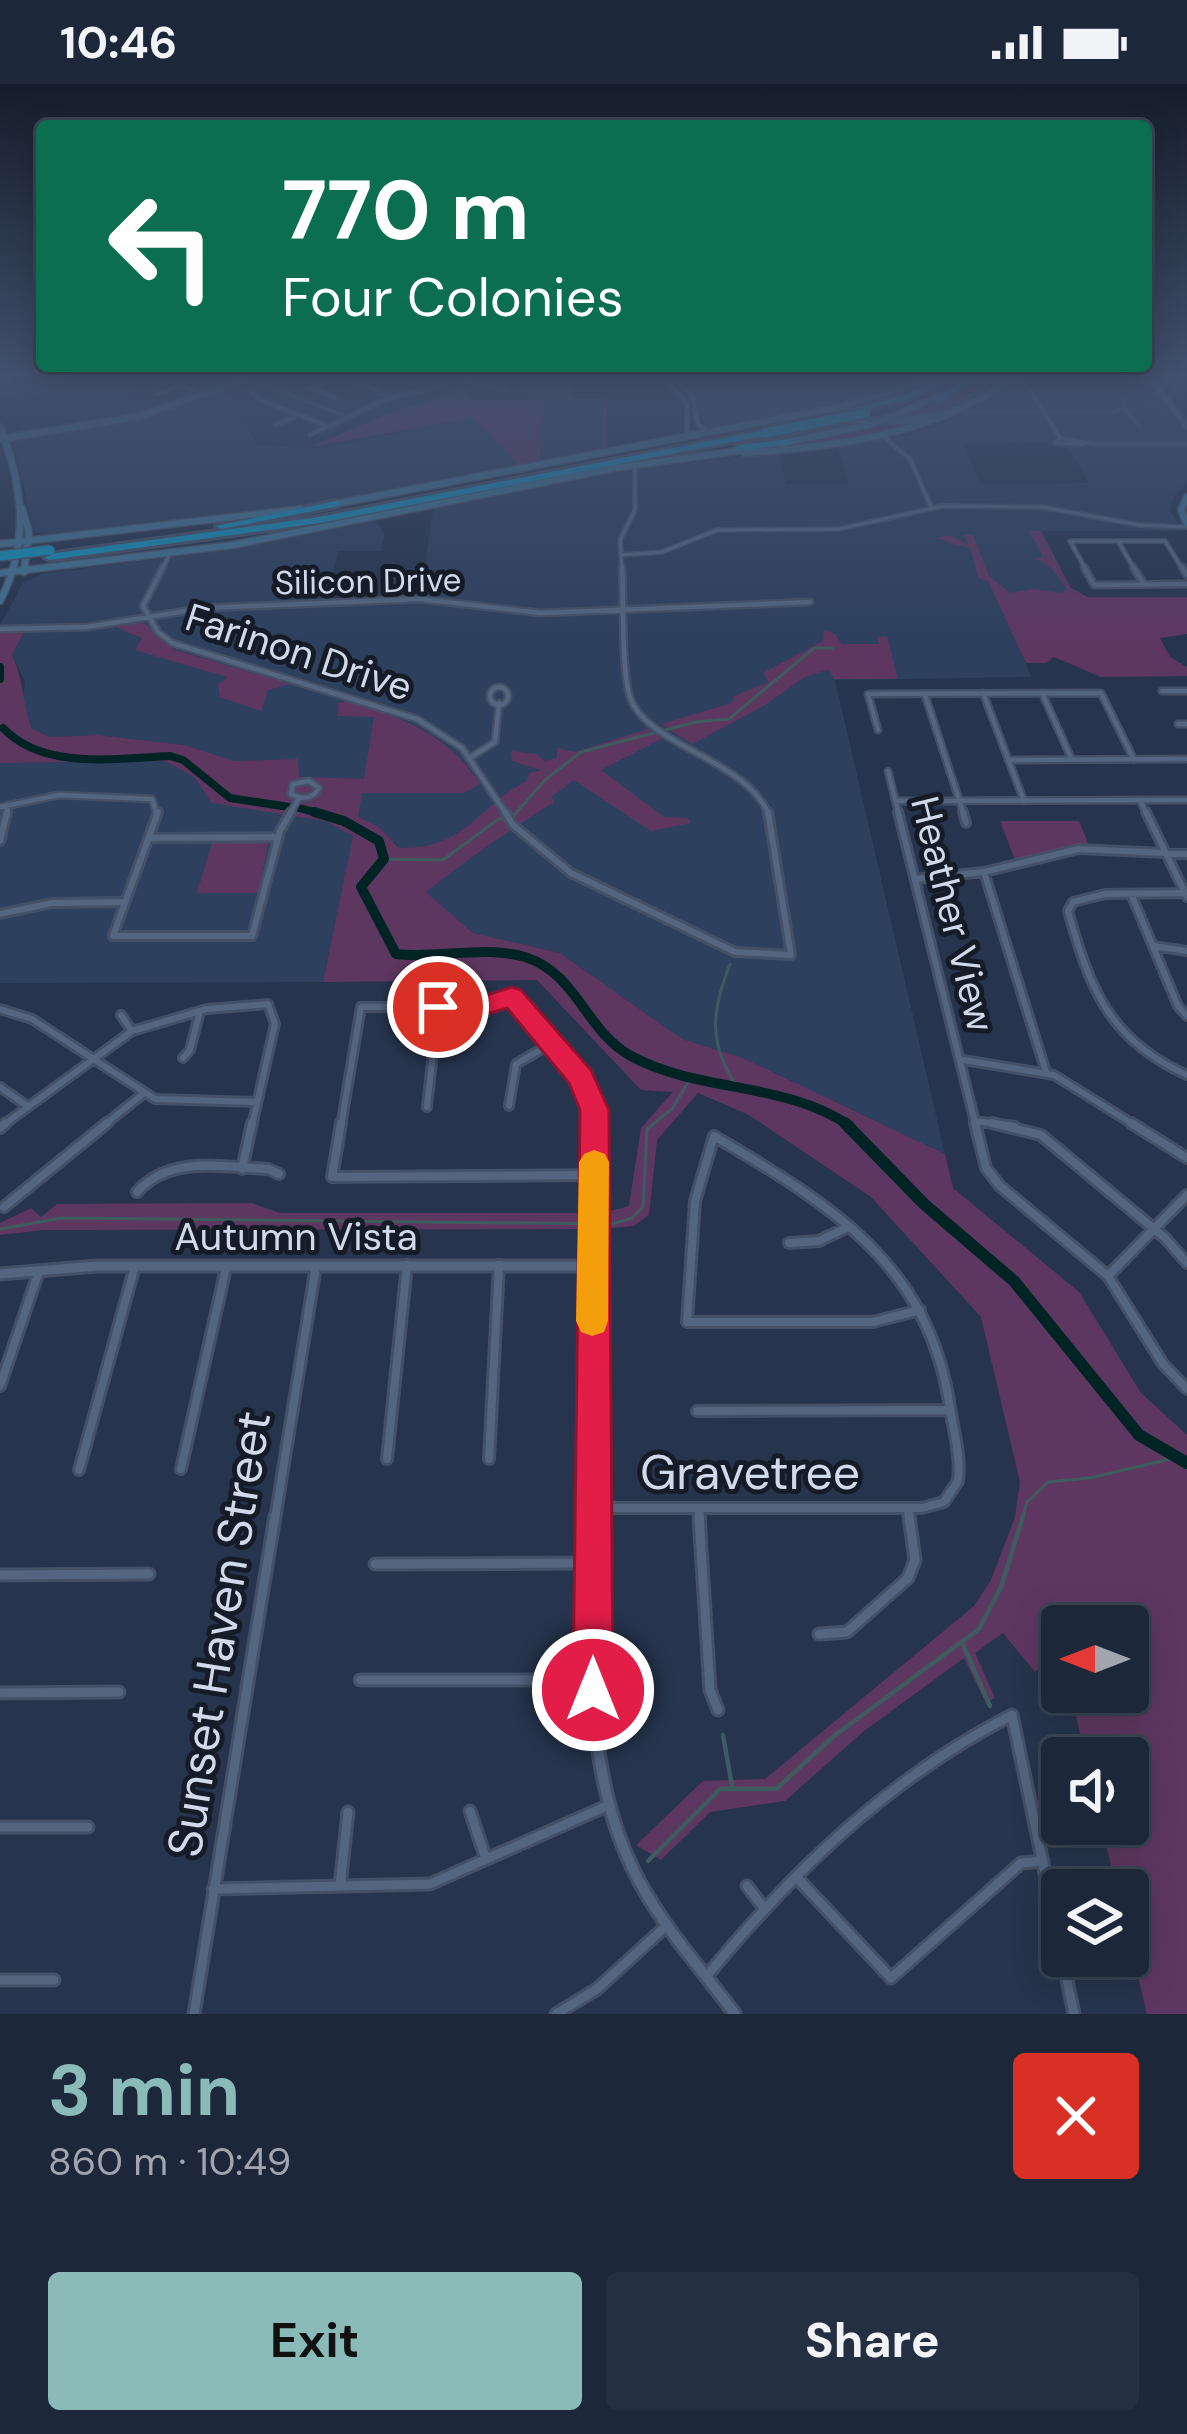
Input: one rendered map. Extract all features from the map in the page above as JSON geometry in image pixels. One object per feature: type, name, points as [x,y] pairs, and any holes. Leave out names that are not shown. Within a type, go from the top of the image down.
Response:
[{"type":"highway","points":[[0,568],[49,553],[317,515],[576,464]]},
{"type":"highway","points":[[70,555],[302,524],[628,464]]},
{"type":"highway","points":[[164,537],[336,504]]},
{"type":"highway","points":[[49,553],[70,555],[317,530]]},
{"type":"main road","points":[[0,613],[20,574],[25,537],[10,464]]},
{"type":"main road","points":[[0,601],[20,574],[49,553],[547,464]]},
{"type":"main road","points":[[0,544],[25,537],[49,553],[167,554],[317,530],[628,464]]},
{"type":"main road","points":[[1187,497],[1181,510],[1187,526]]},
{"type":"main road","points":[[0,544],[13,550],[9,567],[0,568]]},
{"type":"main road","points":[[0,568],[20,574]]},
{"type":"main road","points":[[0,568],[10,585]]},
{"type":"street","points":[[624,610],[622,532],[635,510],[628,464]]},
{"type":"street","points":[[912,464],[931,507]]},
{"type":"street","points":[[621,555],[658,554],[717,530],[839,529],[931,507],[1042,507],[1139,525],[1187,526]]},
{"type":"street","points":[[1187,575],[1165,541],[1070,541],[1094,585],[1187,584]]},
{"type":"street","points":[[1118,541],[1144,584]]},
{"type":"street","name":"Farinon Drive","points":[[167,554],[143,607],[158,632],[182,648],[400,711],[449,737],[470,757],[513,825],[571,873],[736,952],[791,955],[770,818],[763,800],[748,785],[640,715],[629,698],[624,610]]},
{"type":"street","points":[[1175,556],[1186,556]]},
{"type":"street","name":"Silicon Drive","points":[[0,629],[79,628],[204,608],[420,598],[541,613],[810,602]]},
{"type":"street","points":[[1162,691],[1187,691]]},
{"type":"street","points":[[878,730],[868,694],[1101,692],[1134,760]]},
{"type":"street","points":[[983,693],[1024,801]]},
{"type":"street","points":[[1042,693],[1072,760]]},
{"type":"street","points":[[925,694],[966,823]]},
{"type":"street","points":[[470,757],[495,742],[499,703]]},
{"type":"street","points":[[1178,724],[1187,724]]},
{"type":"street","points":[[1008,760],[1187,759]]},
{"type":"street","name":"Heather View","points":[[888,771],[986,1168],[996,1182],[1108,1276],[1156,1354],[1187,1389]]},
{"type":"street","points":[[0,842],[8,823],[3,806],[59,795],[148,797],[159,807],[112,936],[252,936],[278,838],[299,798],[315,794],[318,784],[293,784],[291,794],[299,798]]},
{"type":"street","points":[[1140,800],[1185,895],[1080,899],[1069,907],[1069,915],[1112,1024],[1142,1053],[1187,1075]]},
{"type":"street","points":[[896,801],[1187,800]]},
{"type":"street","points":[[150,838],[278,838]]},
{"type":"street","points":[[916,879],[984,872],[1063,850],[1187,854]]},
{"type":"street","points":[[984,872],[1046,1072]]},
{"type":"street","points":[[1131,894],[1178,1006],[1187,1016]]},
{"type":"street","points":[[0,914],[57,903],[125,902]]},
{"type":"street","points":[[1153,946],[1187,951]]},
{"type":"street","points":[[593,1175],[332,1177],[361,1007],[482,1006],[512,997],[591,1099],[596,1122],[592,1222],[596,1746],[627,1856],[666,1927],[735,2014]]},
{"type":"street","points":[[0,1128],[132,1030],[200,1010],[268,1004],[275,1024],[242,1169]]},
{"type":"street","points":[[427,1107],[438,1007]]},
{"type":"street","points":[[0,1009],[36,1017],[143,1094],[182,1102],[257,1102]]},
{"type":"street","points":[[183,1058],[190,1050],[200,1010]]},
{"type":"street","points":[[121,1015],[132,1030]]},
{"type":"street","points":[[509,1106],[516,1064],[552,1043]]},
{"type":"street","points":[[964,1065],[1046,1072],[1187,1158]]},
{"type":"street","points":[[0,1088],[28,1107]]},
{"type":"street","points":[[4,1207],[143,1094]]},
{"type":"street","points":[[974,1121],[1036,1132],[1187,1263]]},
{"type":"street","points":[[819,1634],[847,1632],[908,1578],[915,1560],[908,1508],[942,1504],[959,1486],[960,1465],[949,1410],[932,1331],[920,1310],[847,1228],[801,1190],[713,1136],[699,1176],[688,1256],[687,1322],[873,1322],[920,1310]]},
{"type":"street","points":[[137,1192],[146,1179],[165,1169],[268,1169],[279,1174]]},
{"type":"street","points":[[1108,1276],[1187,1195]]},
{"type":"street","points":[[789,1243],[819,1241],[847,1228]]},
{"type":"street","points":[[387,1459],[407,1265]]},
{"type":"street","points":[[489,1459],[499,1265]]},
{"type":"street","name":"Autumn Vista","points":[[0,1274],[135,1266],[592,1265]]},
{"type":"street","points":[[79,1470],[135,1266]]},
{"type":"street","points":[[182,1469],[226,1266]]},
{"type":"street","name":"Sunset Haven Street","points":[[194,2014],[316,1266]]},
{"type":"street","points":[[0,1386],[39,1271]]},
{"type":"street","points":[[697,1411],[949,1410]]},
{"type":"street","name":"Gravetree","points":[[593,1508],[908,1508]]},
{"type":"street","points":[[699,1508],[710,1690],[718,1710]]},
{"type":"street","points":[[375,1564],[593,1563]]},
{"type":"street","points":[[0,1575],[149,1574]]},
{"type":"street","points":[[360,1680],[593,1680]]},
{"type":"street","points":[[0,1693],[118,1692]]},
{"type":"street","points":[[705,1978],[764,1908],[853,1824],[964,1738],[1012,1715],[1044,1869]]},
{"type":"street","points":[[213,1889],[430,1884],[609,1805]]},
{"type":"street","points":[[470,1811],[486,1859]]},
{"type":"street","points":[[339,1888],[348,1812]]},
{"type":"street","points":[[0,1827],[88,1827]]},
{"type":"street","points":[[796,1878],[891,1978],[1021,1863],[1042,1861]]},
{"type":"street","points":[[747,1886],[764,1908]]},
{"type":"street","points":[[556,2014],[598,1989],[666,1927]]},
{"type":"street","points":[[1066,1977],[1074,2014]]},
{"type":"street","points":[[0,1980],[54,1980]]},
{"type":"shaded area","points":[[18,464],[521,467],[308,505],[49,536],[34,531]]},
{"type":"shaded area","points":[[676,464],[781,464],[786,484],[848,484],[843,464],[972,464],[981,484],[1089,483],[1078,464],[1187,464],[1187,483],[1174,496],[1170,511],[1184,531],[1042,531],[1075,597],[1011,624],[1031,677],[835,680],[945,1154],[743,1058],[682,1039],[560,953],[473,933],[427,893],[397,844],[357,818],[323,982],[0,983],[0,763],[229,760],[184,745],[97,735],[50,737],[32,729],[22,703],[25,682],[12,655],[27,626],[0,625],[23,583],[41,574],[179,556],[375,520],[385,534],[381,551],[338,551],[326,599],[420,595],[434,508],[621,470]]},
{"type":"shaded area","points":[[1029,531],[1041,531],[1070,587],[1087,597],[1187,597],[1187,634],[1160,638],[1170,657],[1187,667],[1187,676],[1101,677],[1054,657],[1046,663],[1026,663],[988,581],[978,578],[971,549],[936,538],[949,535],[968,545],[964,535],[973,535],[989,576],[1010,593],[1033,589],[1062,593],[1067,589],[1052,569],[1035,558],[1043,557]]},
{"type":"shaded area","points":[[143,622],[175,650],[290,684],[268,690],[261,711],[220,697],[218,685],[227,677],[135,650],[142,638],[113,626]]},
{"type":"shaded area","points":[[824,630],[842,644],[879,644],[877,637],[887,636],[898,679],[834,679],[829,669],[805,677],[762,707],[692,744],[661,724],[732,703],[734,696],[769,682],[763,673],[823,641]]},
{"type":"shaded area","points":[[0,632],[24,632],[12,655],[32,729],[50,737],[97,735],[184,745],[234,761],[298,759],[299,777],[364,779],[374,717],[338,716],[338,703],[350,701],[423,730],[454,752],[480,784],[464,793],[362,793],[358,817],[379,827],[399,848],[422,847],[456,834],[527,781],[529,773],[541,770],[512,761],[511,751],[537,754],[545,761],[557,758],[557,748],[575,752],[648,729],[663,738],[601,770],[664,817],[688,818],[691,823],[651,831],[574,780],[551,797],[554,802],[426,892],[473,933],[560,953],[682,1039],[743,1058],[945,1154],[953,1188],[1079,1292],[1141,1393],[1187,1435],[1187,2014],[1147,2014],[1138,1977],[1149,1977],[1149,1869],[1112,1869],[1106,1845],[1149,1845],[1149,1737],[1081,1737],[1075,1713],[1149,1713],[1149,1605],[1041,1605],[1041,1667],[1035,1672],[1003,1633],[975,1653],[995,1698],[986,1703],[964,1658],[864,1731],[785,1801],[710,1812],[661,1860],[636,1845],[703,1781],[765,1779],[974,1606],[991,1580],[1015,1517],[1020,1482],[981,1317],[871,1197],[749,1115],[698,1093],[657,1140],[649,1215],[634,1226],[599,1229],[600,1214],[629,1206],[641,1128],[673,1092],[641,1090],[537,980],[323,982],[353,836],[326,821],[212,803],[194,777],[165,761],[0,763]]},
{"type":"shaded area","points":[[1000,821],[1079,821],[1089,845],[1015,860]]},
{"type":"shaded area","points":[[213,840],[269,841],[258,893],[197,893]]},
{"type":"shaded area","points":[[251,1203],[280,1213],[582,1213],[583,1229],[44,1230],[0,1235],[0,1223],[31,1208],[41,1217],[57,1204]]},
{"type":"waterway","points":[[384,859],[443,860],[497,820],[515,814],[545,780],[581,752],[696,722],[729,719],[814,648],[832,648]]},
{"type":"waterway","points":[[0,667],[0,679]]},
{"type":"waterway","points":[[3,728],[20,742],[60,756],[170,756],[183,760],[230,798],[289,807]]},
{"type":"waterway","points":[[299,808],[315,812]]},
{"type":"waterway","points":[[315,812],[325,815]]},
{"type":"waterway","points":[[315,812],[344,821],[379,841],[384,859],[361,887],[396,954],[493,952],[525,957],[557,976],[603,1033],[631,1056],[685,1076],[798,1101],[846,1124]]},
{"type":"waterway","points":[[730,964],[716,1027],[721,1057],[738,1088]]},
{"type":"waterway","points":[[0,1229],[62,1218],[612,1224],[632,1218],[643,1207],[647,1129],[672,1109],[690,1079]]},
{"type":"waterway","points":[[846,1124],[850,1126]]},
{"type":"waterway","points":[[846,1124],[924,1204],[1014,1281],[1139,1435],[1187,1463]]},
{"type":"waterway","points":[[1022,1519],[1027,1502],[1048,1482],[1090,1478],[1170,1459]]},
{"type":"waterway","points":[[648,1861],[720,1789],[776,1789],[834,1736],[979,1629],[1001,1587],[1023,1516]]},
{"type":"waterway","points":[[962,1642],[990,1706]]},
{"type":"waterway","points":[[723,1735],[732,1786]]},
{"type":"slow traffic","points":[[592,1321],[594,1162]]},
{"type":"route","points":[[438,1007],[482,1006],[512,997],[581,1078],[594,1110],[593,1690]]}]
